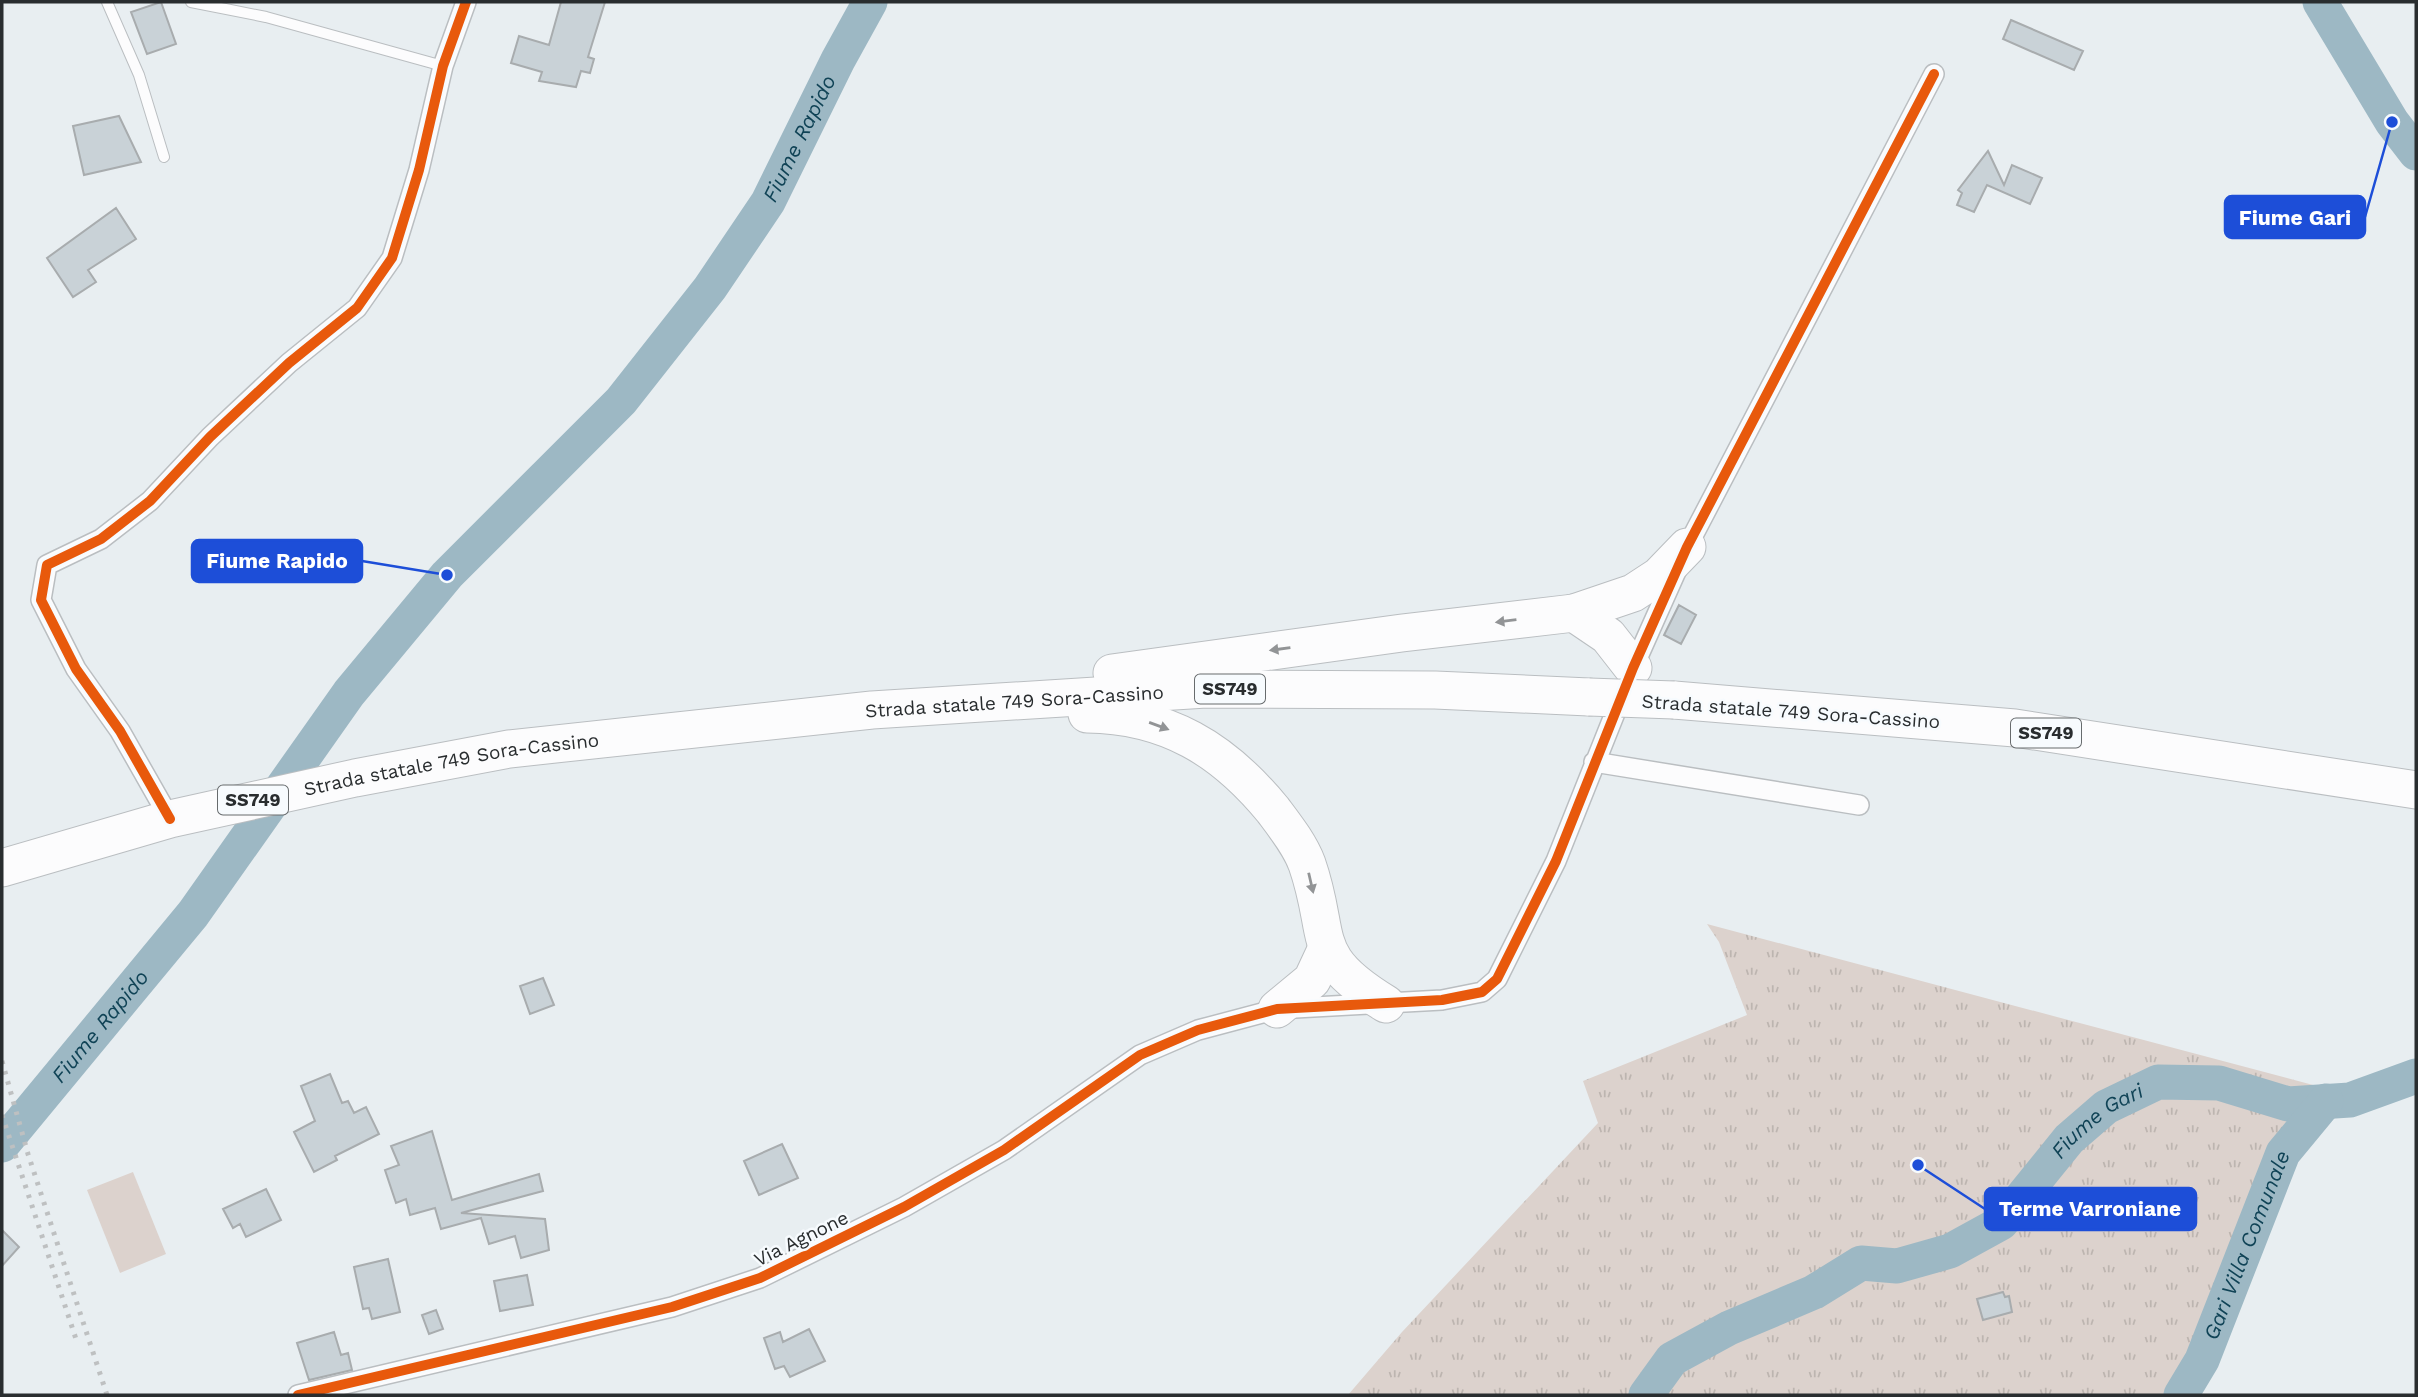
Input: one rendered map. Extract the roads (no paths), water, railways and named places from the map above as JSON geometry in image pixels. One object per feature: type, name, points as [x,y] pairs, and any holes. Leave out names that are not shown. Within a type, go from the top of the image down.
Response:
[{"type":"highway","points":[[872,710],[1194,661],[1574,613],[1633,593],[1659,576],[1687,547]]},
{"type":"highway","points":[[1574,613],[1608,636],[1633,668]]},
{"type":"highway","name":"Strada statale 749 Sora-Cassino","points":[[2,868],[170,819],[355,778],[509,749],[872,710],[1206,689],[1435,690],[1674,700],[2015,729],[2416,790]]},
{"type":"highway","points":[[872,710],[1099,714],[1157,724],[1214,751],[1237,769],[1261,796],[1284,824],[1306,862],[1326,950],[1345,976],[1386,1004]]},
{"type":"highway","points":[[1277,1009],[1312,980],[1326,950]]},
{"type":"street","points":[[170,819],[120,731],[76,669],[41,600],[47,565],[101,539],[150,501],[210,437],[279,372],[356,308],[393,258],[419,170],[443,66],[466,2]]},
{"type":"street","name":"Via Agnone","points":[[298,1395],[673,1307],[760,1278],[904,1207],[1004,1150],[1140,1055],[1198,1030],[1277,1009],[1442,1000],[1482,992],[1497,979],[1556,862],[1633,668],[1687,547],[1934,74]]},
{"type":"street","points":[[1594,762],[1859,805]]},
{"type":"lane","points":[[107,2],[139,75],[164,157]]},
{"type":"lane","points":[[191,2],[266,17],[443,66]]},
{"type":"waterway","name":"Fiume Rapido","points":[[2,1145],[193,914],[349,693],[447,575],[621,401],[710,288],[768,202],[838,60],[870,2]]},
{"type":"waterway","name":"Fiume Gari","points":[[2320,2],[2392,122],[2416,153]]},
{"type":"waterway","name":"Fiume Gari","points":[[1646,1395],[1672,1359],[1729,1328],[1814,1292],[1861,1263],[1897,1266],[1950,1251],[2001,1223],[2069,1139],[2106,1107],[2158,1082],[2219,1083],[2288,1104],[2350,1100],[2416,1076]]},
{"type":"waterway","name":"Gari Villa Comunale","points":[[2181,1395],[2202,1360],[2283,1153],[2326,1101]]},
{"type":"railway","points":[[2,1061],[28,1154],[107,1395]]},
{"type":"railway","points":[[2,1115],[76,1339]]},
{"type":"place","name":"Fiume Gari","points":[[2392,122]]},
{"type":"place","name":"Fiume Rapido","points":[[447,575]]},
{"type":"place","name":"Terme Varroniane","points":[[1918,1165]]}]
